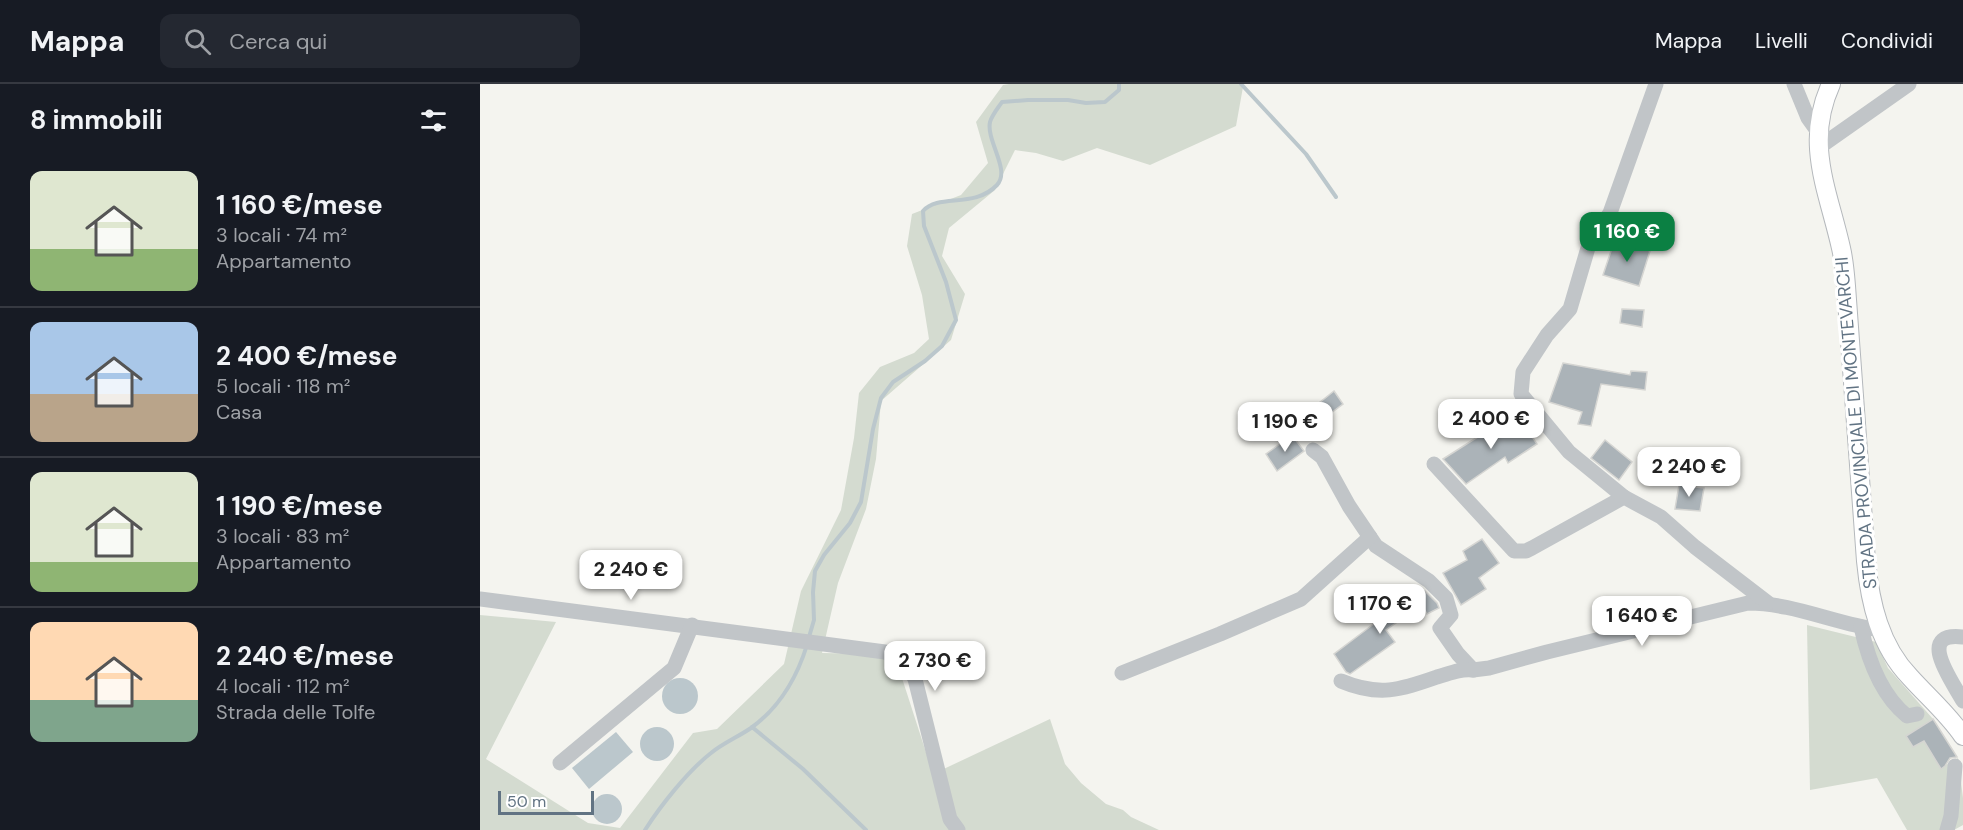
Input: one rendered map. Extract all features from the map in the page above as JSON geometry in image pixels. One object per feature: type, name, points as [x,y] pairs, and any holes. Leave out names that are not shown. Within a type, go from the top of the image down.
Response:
[{"type":"main road","name":"STRADA PROVINCIALE DI MONTEVARCHI","points":[[1831,84],[1821,109],[1818,140],[1823,179],[1843,263],[1868,580],[1880,630],[1898,663],[1963,736]]},
{"type":"street","points":[[1656,84],[1610,213],[1590,241],[1570,309],[1547,335],[1523,372],[1521,394],[1569,452],[1624,497],[1661,518],[1682,537],[1768,603]]},
{"type":"street","points":[[1794,84],[1818,140],[1909,84]]},
{"type":"street","points":[[1313,450],[1322,457],[1349,506],[1376,546],[1428,581],[1446,598],[1451,615],[1440,628],[1458,654],[1473,670]]},
{"type":"street","points":[[1434,464],[1514,551],[1526,551],[1624,497]]},
{"type":"street","points":[[1122,673],[1301,599],[1370,537]]},
{"type":"street","points":[[480,599],[778,636],[885,652],[901,660],[911,669],[950,819],[958,830]]},
{"type":"street","points":[[1341,681],[1360,689],[1398,690],[1460,669],[1490,668],[1748,603],[1768,603],[1880,630]]},
{"type":"street","points":[[560,763],[674,668],[693,625]]},
{"type":"street","points":[[1861,627],[1866,652],[1893,705],[1907,716],[1917,714]]},
{"type":"street","points":[[1963,637],[1946,636],[1941,640],[1939,647],[1943,665],[1963,701]]},
{"type":"street","points":[[1947,830],[1951,816],[1955,766]]},
{"type":"shaded area","points":[[1239,84],[1243,87],[1236,126],[1150,165],[1097,148],[1063,161],[1015,150],[995,190],[949,228],[942,256],[965,294],[951,340],[881,401],[876,459],[866,509],[838,583],[822,653],[876,654],[901,675],[933,774],[1050,719],[1065,764],[1081,783],[1106,804],[1123,810],[1131,817],[1159,830],[480,830],[480,615],[556,622],[486,759],[588,823],[620,828],[693,733],[717,729],[784,664],[801,591],[841,510],[854,438],[859,393],[880,367],[914,353],[929,339],[922,295],[907,246],[912,214],[961,195],[988,163],[976,122],[1003,85]]},
{"type":"shaded area","points":[[1807,625],[1876,642],[1888,668],[1933,719],[1906,736],[1913,747],[1924,741],[1941,768],[1958,758],[1963,798],[1963,825],[1954,830],[1907,830],[1877,778],[1810,790]]},
{"type":"shaded area","points":[[680,678],[693,683],[698,696],[693,709],[680,714],[667,709],[662,696],[667,683]]},
{"type":"shaded area","points":[[657,727],[669,732],[674,744],[669,756],[657,761],[645,756],[640,744],[645,732]]},
{"type":"shaded area","points":[[616,732],[633,752],[589,789],[572,768]]},
{"type":"shaded area","points":[[607,794],[613,795],[621,803],[621,815],[613,823],[607,824],[601,823],[593,815],[592,809],[593,803],[601,795]]},
{"type":"building","points":[[1615,239],[1650,251],[1639,286],[1603,275]]},
{"type":"building","points":[[1622,309],[1644,310],[1642,327],[1620,323]]},
{"type":"building","points":[[1563,363],[1630,375],[1631,371],[1647,372],[1645,390],[1601,384],[1591,426],[1578,424],[1582,412],[1549,402]]},
{"type":"building","points":[[1334,391],[1343,404],[1323,419],[1314,407]]},
{"type":"building","points":[[1519,417],[1537,444],[1508,463],[1505,457],[1466,484],[1443,459],[1487,431],[1490,435]]},
{"type":"building","points":[[1292,435],[1304,451],[1277,471],[1266,454]]},
{"type":"building","points":[[1605,440],[1632,462],[1619,480],[1591,458]]},
{"type":"building","points":[[1679,485],[1704,488],[1700,511],[1675,509]]},
{"type":"building","points":[[1482,539],[1499,563],[1479,578],[1486,589],[1461,605],[1443,573],[1467,560],[1463,551]]},
{"type":"building","points":[[1425,591],[1439,608],[1427,614],[1422,605],[1386,630],[1395,642],[1350,674],[1346,672],[1334,654],[1379,620]]},
{"type":"building","points":[[1933,719],[1957,757],[1950,758],[1941,769],[1924,741],[1913,747],[1906,736]]},
{"type":"waterway","points":[[809,637],[814,620],[815,571],[824,555],[850,523],[861,502],[873,429],[881,398],[893,382],[925,361],[942,346],[956,320],[946,282],[924,226],[923,211],[938,203],[978,197],[997,185],[1001,179],[1001,172],[991,138],[990,122],[1002,102],[1028,100],[1105,102],[1119,90],[1119,84]]},
{"type":"waterway","points":[[1241,84],[1306,154],[1336,197]]},
{"type":"waterway","points":[[645,830],[675,789],[702,760],[720,746],[751,728],[770,711],[786,691],[807,645]]},
{"type":"waterway","points":[[752,727],[803,769],[866,830]]}]
